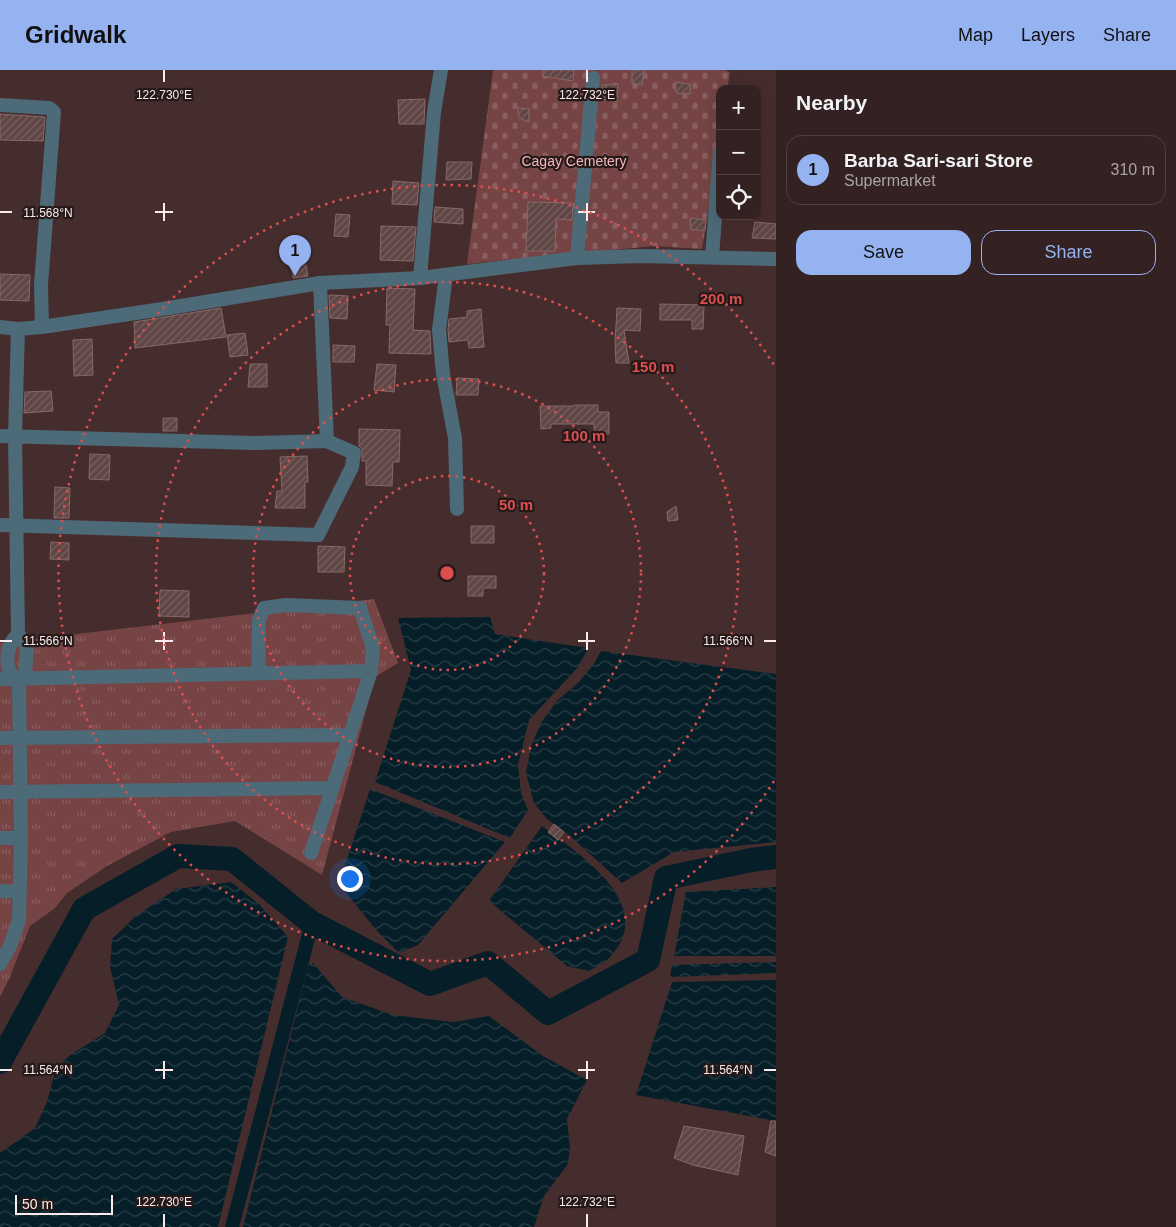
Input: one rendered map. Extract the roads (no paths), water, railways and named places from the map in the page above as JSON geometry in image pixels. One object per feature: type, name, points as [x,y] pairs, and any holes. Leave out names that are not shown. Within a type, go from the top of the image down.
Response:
[{"type":"street","points":[[420,278],[434,112],[441,70]]},
{"type":"street","points":[[577,258],[593,78]]},
{"type":"street","points":[[0,105],[49,108],[54,112],[40,285],[42,327]]},
{"type":"street","points":[[712,257],[718,175]]},
{"type":"street","points":[[0,327],[18,329],[42,327],[320,283],[420,278],[577,258],[640,256],[776,259]]},
{"type":"street","points":[[446,275],[439,330],[443,374],[455,438],[457,508]]},
{"type":"street","points":[[320,283],[327,441]]},
{"type":"street","points":[[13,680],[25,675],[27,646],[18,634],[15,436],[18,329]]},
{"type":"street","points":[[0,436],[256,443],[327,441],[354,453],[352,467],[318,535],[0,524]]},
{"type":"street","points":[[258,674],[259,620],[264,608],[286,605],[360,608],[373,648],[371,671],[310,853]]},
{"type":"street","points":[[13,680],[371,671]]},
{"type":"street","points":[[0,964],[5,946],[19,920],[22,838],[19,738],[13,680]]},
{"type":"street","points":[[0,738],[350,735]]},
{"type":"street","points":[[0,792],[332,788]]},
{"type":"street","points":[[0,838],[22,838]]},
{"type":"street","points":[[0,891],[20,892]]},
{"type":"water","points":[[490,617],[495,634],[588,648],[579,666],[529,720],[518,765],[521,793],[528,810],[510,838],[375,782],[411,670],[398,618]]},
{"type":"water","points":[[601,651],[776,674],[776,842],[674,852],[622,883],[569,835],[547,819],[534,803],[526,773],[531,746],[541,723],[557,701],[579,682],[594,664]]},
{"type":"water","points":[[370,789],[505,842],[418,945],[399,953],[377,931],[339,884]]},
{"type":"water","points":[[542,826],[593,866],[609,883],[620,901],[625,920],[622,939],[608,959],[589,971],[567,966],[489,901]]},
{"type":"water","points":[[231,882],[259,904],[288,937],[218,1227],[0,1227],[0,1153],[35,1128],[47,1102],[56,1067],[72,1054],[105,1033],[119,1005],[110,967],[112,939],[136,916],[176,889]]},
{"type":"water","points":[[776,887],[776,956],[674,956],[686,892]]},
{"type":"water","points":[[776,962],[776,973],[670,977],[672,965]]},
{"type":"water","points":[[313,963],[342,997],[393,1015],[453,1022],[489,1016],[543,1056],[587,1080],[567,1119],[570,1147],[568,1164],[544,1196],[534,1227],[243,1227],[308,966]]},
{"type":"water","points":[[776,980],[776,1121],[636,1095],[672,982]]},
{"type":"waterway","points":[[0,1062],[84,909],[178,856],[232,859],[312,923],[430,984],[488,963],[548,1013],[648,960],[666,878],[751,860],[776,857]]},
{"type":"waterway","points":[[232,1227],[312,923]]},
{"type":"place","name":"Barba Sari-sari Store","points":[[295,276]]},
{"type":"park label","name":"Cagay Cemetery","points":[[574,161]]}]
